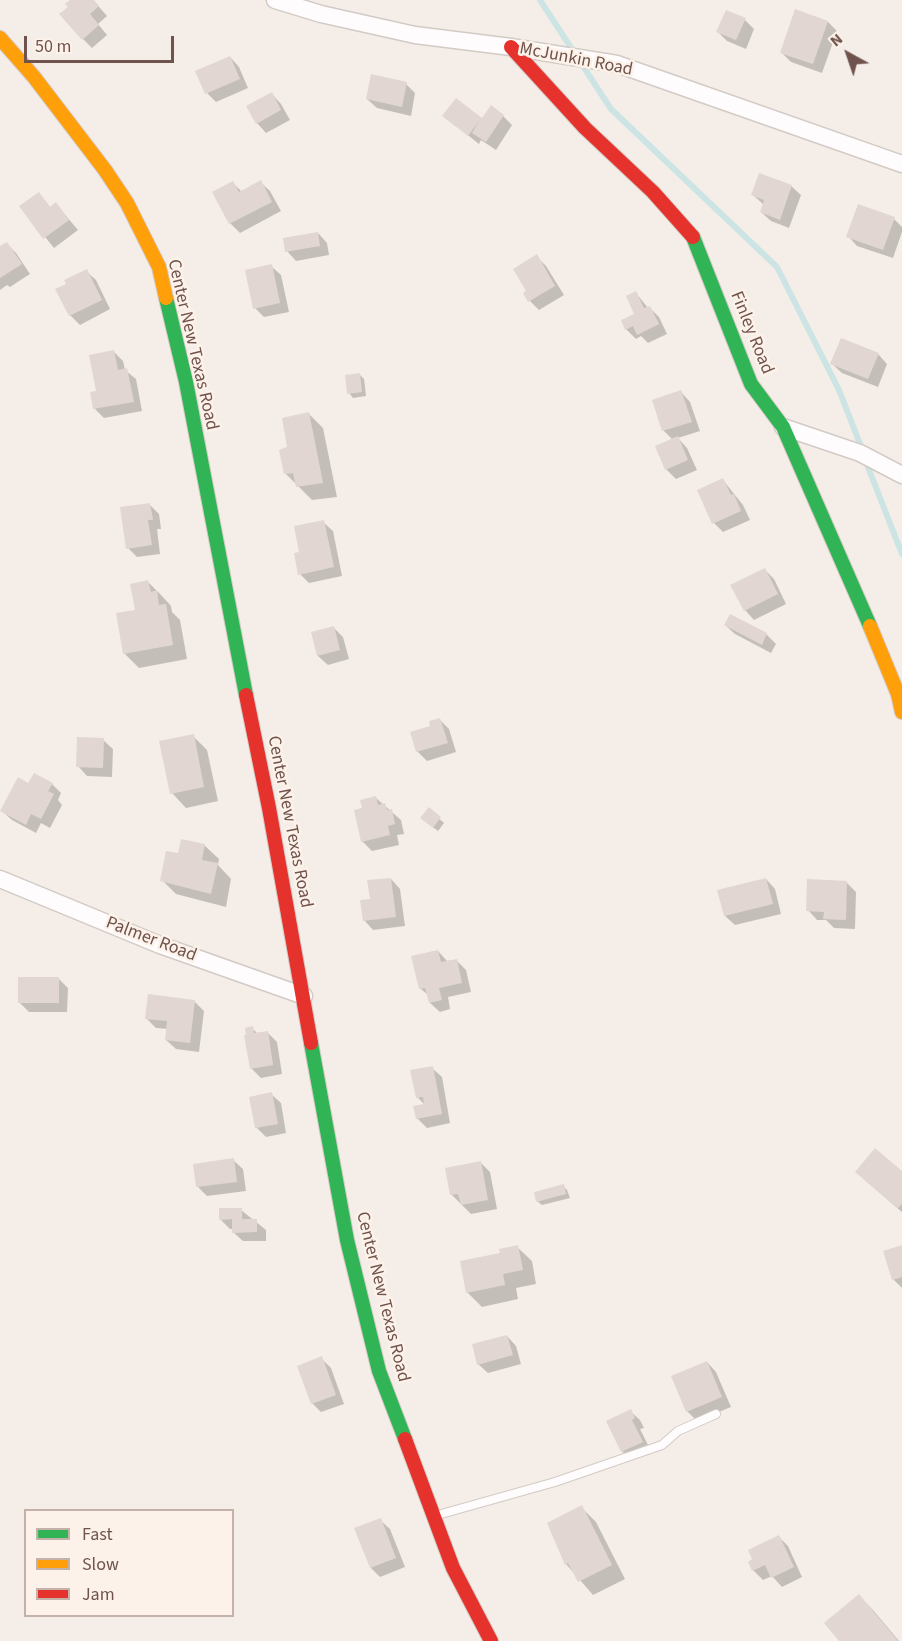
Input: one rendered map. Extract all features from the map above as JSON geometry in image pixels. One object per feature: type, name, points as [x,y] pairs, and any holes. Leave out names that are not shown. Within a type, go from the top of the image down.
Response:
[{"type":"street","name":"McJunkin Road","points":[[275,0],[321,14],[415,35],[617,64],[902,164]]},
{"type":"street","name":"Center New Texas Road","points":[[0,38],[34,77],[128,203],[159,267],[186,382],[226,598],[269,808],[347,1240],[379,1371],[453,1568],[491,1641]]},
{"type":"street","name":"Finley Road","points":[[511,47],[585,128],[654,192],[696,240],[751,384],[783,427],[884,659],[898,694],[902,712]]},
{"type":"street","points":[[783,427],[860,453],[902,475]]},
{"type":"street","name":"Palmer Road","points":[[0,879],[160,945],[304,996]]},
{"type":"lane","points":[[433,1517],[555,1482],[662,1445],[678,1431],[716,1414]]},
{"type":"building","points":[[70,0],[94,0],[99,6],[90,14],[99,25],[82,40],[59,14],[68,7],[65,4]]},
{"type":"building","points":[[795,9],[828,21],[813,64],[780,53]]},
{"type":"building","points":[[726,10],[746,18],[736,40],[716,32]]},
{"type":"building","points":[[230,56],[240,79],[205,94],[195,71]]},
{"type":"building","points":[[371,74],[407,82],[402,107],[366,99]]},
{"type":"building","points":[[272,92],[281,110],[256,124],[246,106]]},
{"type":"building","points":[[456,98],[482,118],[491,105],[504,115],[486,142],[472,133],[479,121],[468,136],[442,116]]},
{"type":"building","points":[[759,173],[792,185],[780,220],[760,212],[764,200],[751,195]]},
{"type":"building","points":[[261,180],[272,202],[229,224],[212,192],[233,181],[239,192]]},
{"type":"building","points":[[39,192],[50,207],[56,202],[69,220],[43,239],[19,206]]},
{"type":"building","points":[[858,204],[895,217],[883,250],[846,237]]},
{"type":"building","points":[[318,232],[320,246],[285,252],[283,238]]},
{"type":"building","points":[[7,242],[22,264],[0,278],[0,246]]},
{"type":"building","points":[[537,254],[555,286],[528,302],[523,293],[526,291],[513,269]]},
{"type":"building","points":[[272,264],[280,303],[253,309],[245,270]]},
{"type":"building","points":[[87,269],[102,300],[69,316],[55,289],[66,284],[64,280]]},
{"type":"building","points":[[636,291],[644,308],[650,306],[659,324],[637,335],[633,326],[625,330],[621,320],[634,314],[626,296]]},
{"type":"building","points":[[841,338],[879,353],[868,379],[830,364]]},
{"type":"building","points":[[114,350],[118,370],[127,368],[134,402],[93,409],[90,392],[96,391],[89,355]]},
{"type":"building","points":[[360,373],[362,392],[347,394],[345,375]]},
{"type":"building","points":[[681,390],[692,422],[662,431],[652,400]]},
{"type":"building","points":[[309,412],[323,483],[296,487],[293,473],[284,474],[279,450],[287,447],[282,418]]},
{"type":"building","points":[[678,436],[688,460],[665,470],[655,446]]},
{"type":"building","points":[[723,478],[731,495],[734,494],[741,511],[712,524],[697,490]]},
{"type":"building","points":[[150,503],[153,520],[148,520],[152,545],[126,549],[120,507]]},
{"type":"building","points":[[324,520],[334,567],[298,575],[294,553],[299,552],[294,526]]},
{"type":"building","points":[[765,568],[778,594],[744,611],[730,585]]},
{"type":"building","points":[[148,580],[151,592],[157,590],[159,605],[166,604],[173,645],[123,654],[116,613],[135,610],[130,584]]},
{"type":"building","points":[[730,614],[767,633],[762,645],[724,625]]},
{"type":"building","points":[[334,626],[340,650],[317,656],[311,632]]},
{"type":"building","points":[[440,718],[448,743],[416,752],[410,732],[430,726],[429,721]]},
{"type":"building","points":[[194,734],[204,787],[170,794],[159,741]]},
{"type":"building","points":[[77,737],[104,738],[103,768],[76,767]]},
{"type":"building","points":[[34,773],[53,783],[48,791],[54,794],[41,819],[31,814],[26,825],[0,811],[18,777],[28,783]]},
{"type":"building","points":[[376,796],[378,805],[385,803],[387,810],[392,809],[395,824],[388,826],[390,835],[361,842],[354,810],[362,808],[360,800]]},
{"type":"building","points":[[429,807],[441,817],[433,828],[420,818]]},
{"type":"building","points":[[181,839],[205,844],[202,860],[218,863],[211,894],[160,881],[166,851],[178,853]]},
{"type":"building","points":[[391,878],[396,917],[363,921],[360,900],[370,899],[367,880]]},
{"type":"building","points":[[766,878],[773,904],[724,916],[717,890]]},
{"type":"building","points":[[807,879],[847,881],[846,920],[823,919],[824,912],[806,911]]},
{"type":"building","points":[[438,950],[441,962],[457,959],[462,983],[439,988],[442,1000],[429,1003],[425,988],[419,989],[411,956]]},
{"type":"building","points":[[18,977],[59,977],[59,1003],[18,1003]]},
{"type":"building","points":[[148,994],[195,1000],[190,1043],[165,1040],[167,1021],[145,1019]]},
{"type":"building","points":[[253,1026],[254,1033],[268,1031],[273,1065],[250,1069],[244,1035],[246,1035],[245,1028]]},
{"type":"building","points":[[433,1066],[442,1114],[416,1119],[413,1106],[424,1104],[423,1097],[416,1098],[410,1070]]},
{"type":"building","points":[[272,1092],[278,1124],[255,1128],[249,1097]]},
{"type":"building","points":[[875,1148],[902,1171],[902,1204],[898,1208],[855,1172]]},
{"type":"building","points":[[234,1158],[237,1182],[196,1187],[193,1164]]},
{"type":"building","points":[[481,1161],[488,1200],[461,1205],[458,1194],[450,1195],[445,1168]]},
{"type":"building","points":[[564,1184],[566,1194],[536,1202],[534,1192]]},
{"type":"building","points":[[219,1208],[242,1208],[242,1219],[257,1219],[257,1232],[232,1233],[232,1219],[219,1220]]},
{"type":"building","points":[[518,1245],[523,1270],[503,1274],[505,1285],[466,1293],[460,1261],[500,1253],[499,1249]]},
{"type":"building","points":[[902,1245],[902,1277],[892,1280],[883,1251]]},
{"type":"building","points":[[507,1335],[513,1355],[477,1365],[472,1344]]},
{"type":"building","points":[[322,1356],[336,1395],[311,1404],[297,1366]]},
{"type":"building","points":[[707,1361],[722,1397],[686,1412],[671,1376]]},
{"type":"building","points":[[631,1409],[635,1418],[632,1420],[643,1442],[621,1452],[606,1421]]},
{"type":"building","points":[[582,1505],[612,1565],[578,1582],[568,1563],[565,1565],[547,1523]]},
{"type":"building","points":[[381,1518],[396,1558],[370,1568],[354,1528]]},
{"type":"building","points":[[779,1535],[794,1567],[771,1578],[765,1565],[752,1571],[748,1562],[752,1559],[748,1550]]},
{"type":"building","points":[[859,1594],[898,1641],[839,1641],[824,1623]]},
{"type":"waterway","points":[[540,0],[611,109],[777,267],[839,390],[862,449]]},
{"type":"waterway","points":[[866,462],[902,554]]},
{"type":"traffic: fast","points":[[693,237],[751,384],[783,427],[870,626]]},
{"type":"traffic: fast","points":[[166,298],[186,382],[246,695]]},
{"type":"traffic: fast","points":[[311,1043],[347,1240],[379,1371],[405,1439]]},
{"type":"traffic: slow","points":[[0,38],[34,77],[105,170],[127,203],[159,267],[166,298]]},
{"type":"traffic: slow","points":[[870,626],[898,694],[902,712]]},
{"type":"traffic: jam","points":[[511,47],[585,128],[653,192],[693,237]]},
{"type":"traffic: jam","points":[[246,695],[269,808],[311,1043]]},
{"type":"traffic: jam","points":[[405,1439],[453,1568],[491,1641]]}]
